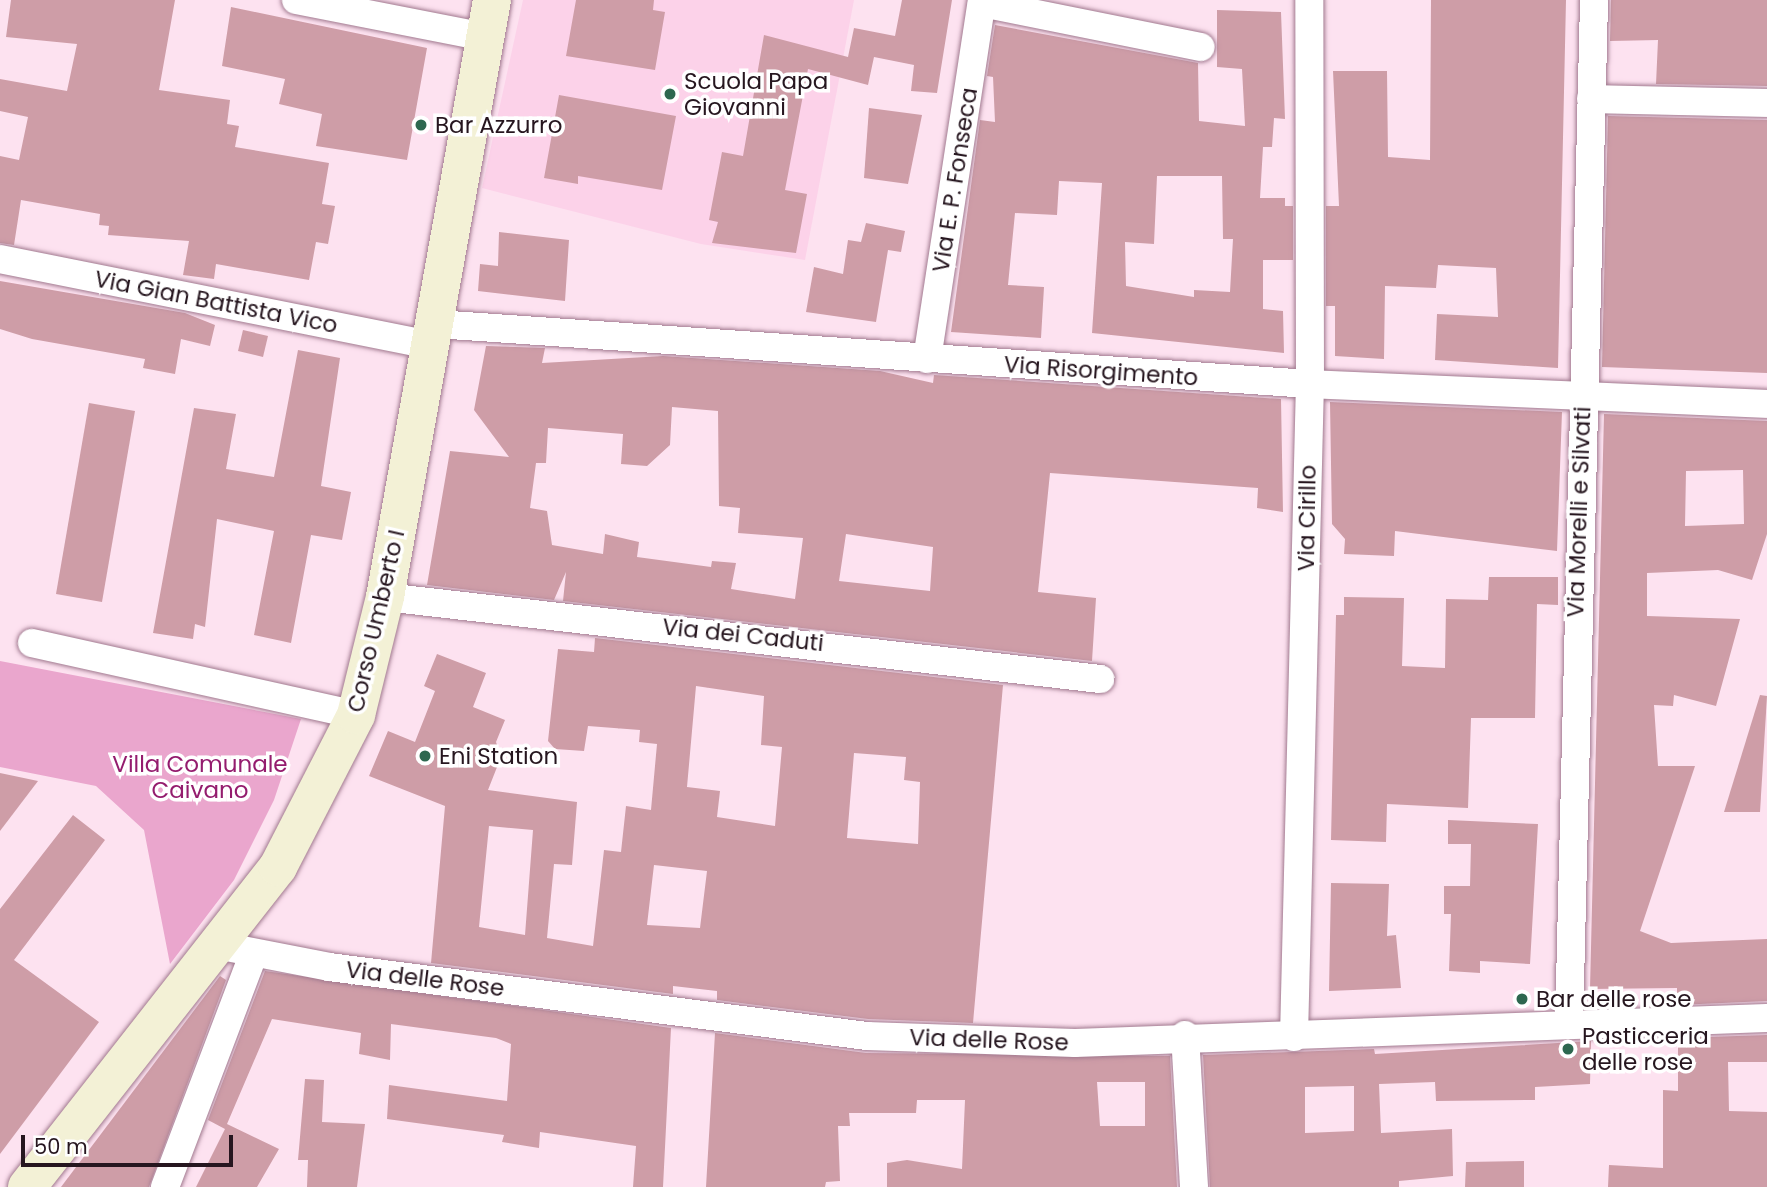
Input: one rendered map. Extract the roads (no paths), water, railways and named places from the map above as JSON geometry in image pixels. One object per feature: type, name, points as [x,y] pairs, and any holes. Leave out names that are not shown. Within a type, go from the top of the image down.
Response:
[{"type":"main road","name":"Corso Umberto I","points":[[27,1187],[278,867],[356,715],[385,597],[489,18]]},
{"type":"street","points":[[296,0],[489,18]]},
{"type":"street","name":"Via Cirillo","points":[[1294,1037],[1310,384],[1308,0]]},
{"type":"street","name":"Via Morelli e Silvati","points":[[1569,1025],[1594,0]]},
{"type":"street","points":[[982,1],[1201,47]]},
{"type":"street","name":"Via E. P. Fonseca","points":[[927,359],[982,1]]},
{"type":"street","points":[[1591,99],[1767,103]]},
{"type":"street","name":"Via Gian Battista Vico","points":[[0,259],[434,334]]},
{"type":"street","name":"Via Risorgimento","points":[[434,334],[927,359],[1310,384],[1767,404]]},
{"type":"street","name":"Via dei Caduti","points":[[385,597],[1100,679]]},
{"type":"street","points":[[32,643],[356,715]]},
{"type":"street","name":"Via delle Rose","points":[[216,945],[254,953],[867,1036],[1075,1043],[1185,1035],[1294,1037],[1767,1018]]},
{"type":"street","points":[[165,1187],[254,953]]},
{"type":"street","points":[[1185,1035],[1194,1187]]},
{"type":"place","name":"Scuola Papa Giovanni","points":[[670,94]]},
{"type":"place","name":"Bar Azzurro","points":[[421,125]]},
{"type":"place","name":"Eni Station","points":[[425,756]]},
{"type":"place","name":"Bar delle rose","points":[[1522,999]]},
{"type":"place","name":"Pasticceria delle rose","points":[[1568,1049]]},
{"type":"park label","name":"Villa Comunale Caivano","points":[[200,777]]}]
